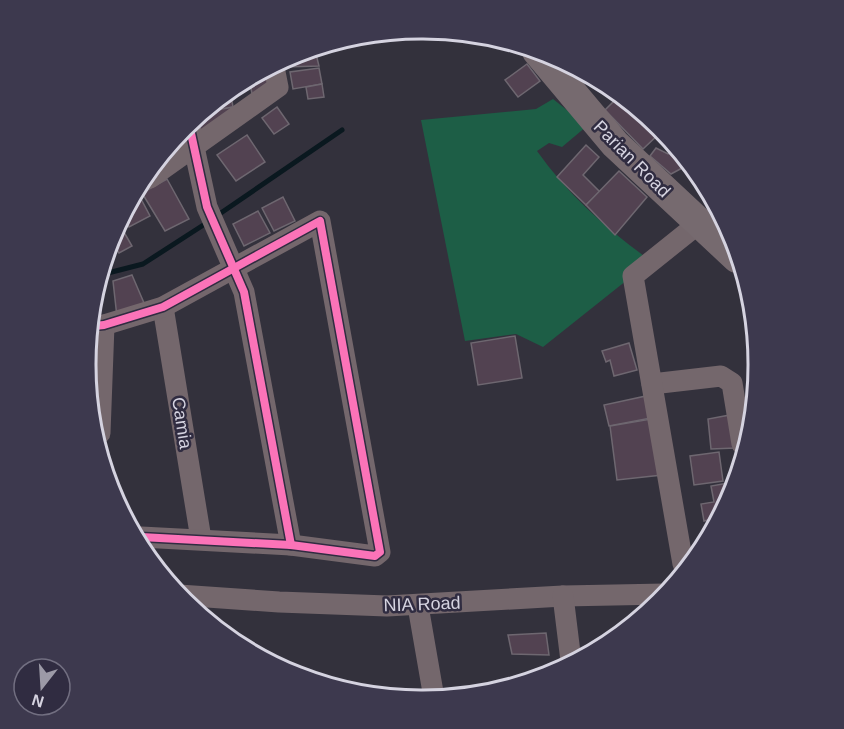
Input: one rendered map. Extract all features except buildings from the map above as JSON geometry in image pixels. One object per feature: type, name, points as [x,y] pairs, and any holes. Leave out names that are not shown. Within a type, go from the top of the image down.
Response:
[{"type":"main road","name":"Parian Road","points":[[548,65],[615,144],[720,238]]},
{"type":"street","points":[[160,171],[278,87],[275,74]]},
{"type":"street","points":[[191,135],[207,207],[244,292],[291,545]]},
{"type":"street","points":[[100,411],[99,325],[163,307],[233,266],[320,221],[380,552],[375,556],[291,545],[146,537]]},
{"type":"street","points":[[681,561],[633,276],[720,238]]},
{"type":"street","name":"Camia","points":[[163,307],[201,539]]},
{"type":"street","points":[[652,384],[721,376],[732,383],[740,432]]},
{"type":"street","name":"NIA Road","points":[[192,595],[279,602],[418,606],[563,596],[653,594]]},
{"type":"street","points":[[563,596],[572,653]]},
{"type":"street","points":[[418,606],[433,689]]},
{"type":"green space","points":[[553,99],[587,126],[562,147],[549,143],[537,151],[575,197],[619,237],[651,261],[543,347],[516,334],[465,341],[421,120],[536,109]]},
{"type":"waterway","points":[[215,217],[342,130]]},
{"type":"waterway","points":[[110,272],[143,264],[208,222]]},
{"type":"cycle path","points":[[191,135],[207,207],[244,292],[291,545]]},
{"type":"cycle path","points":[[99,326],[163,307],[320,221],[380,552],[375,556],[291,545],[146,537]]}]
